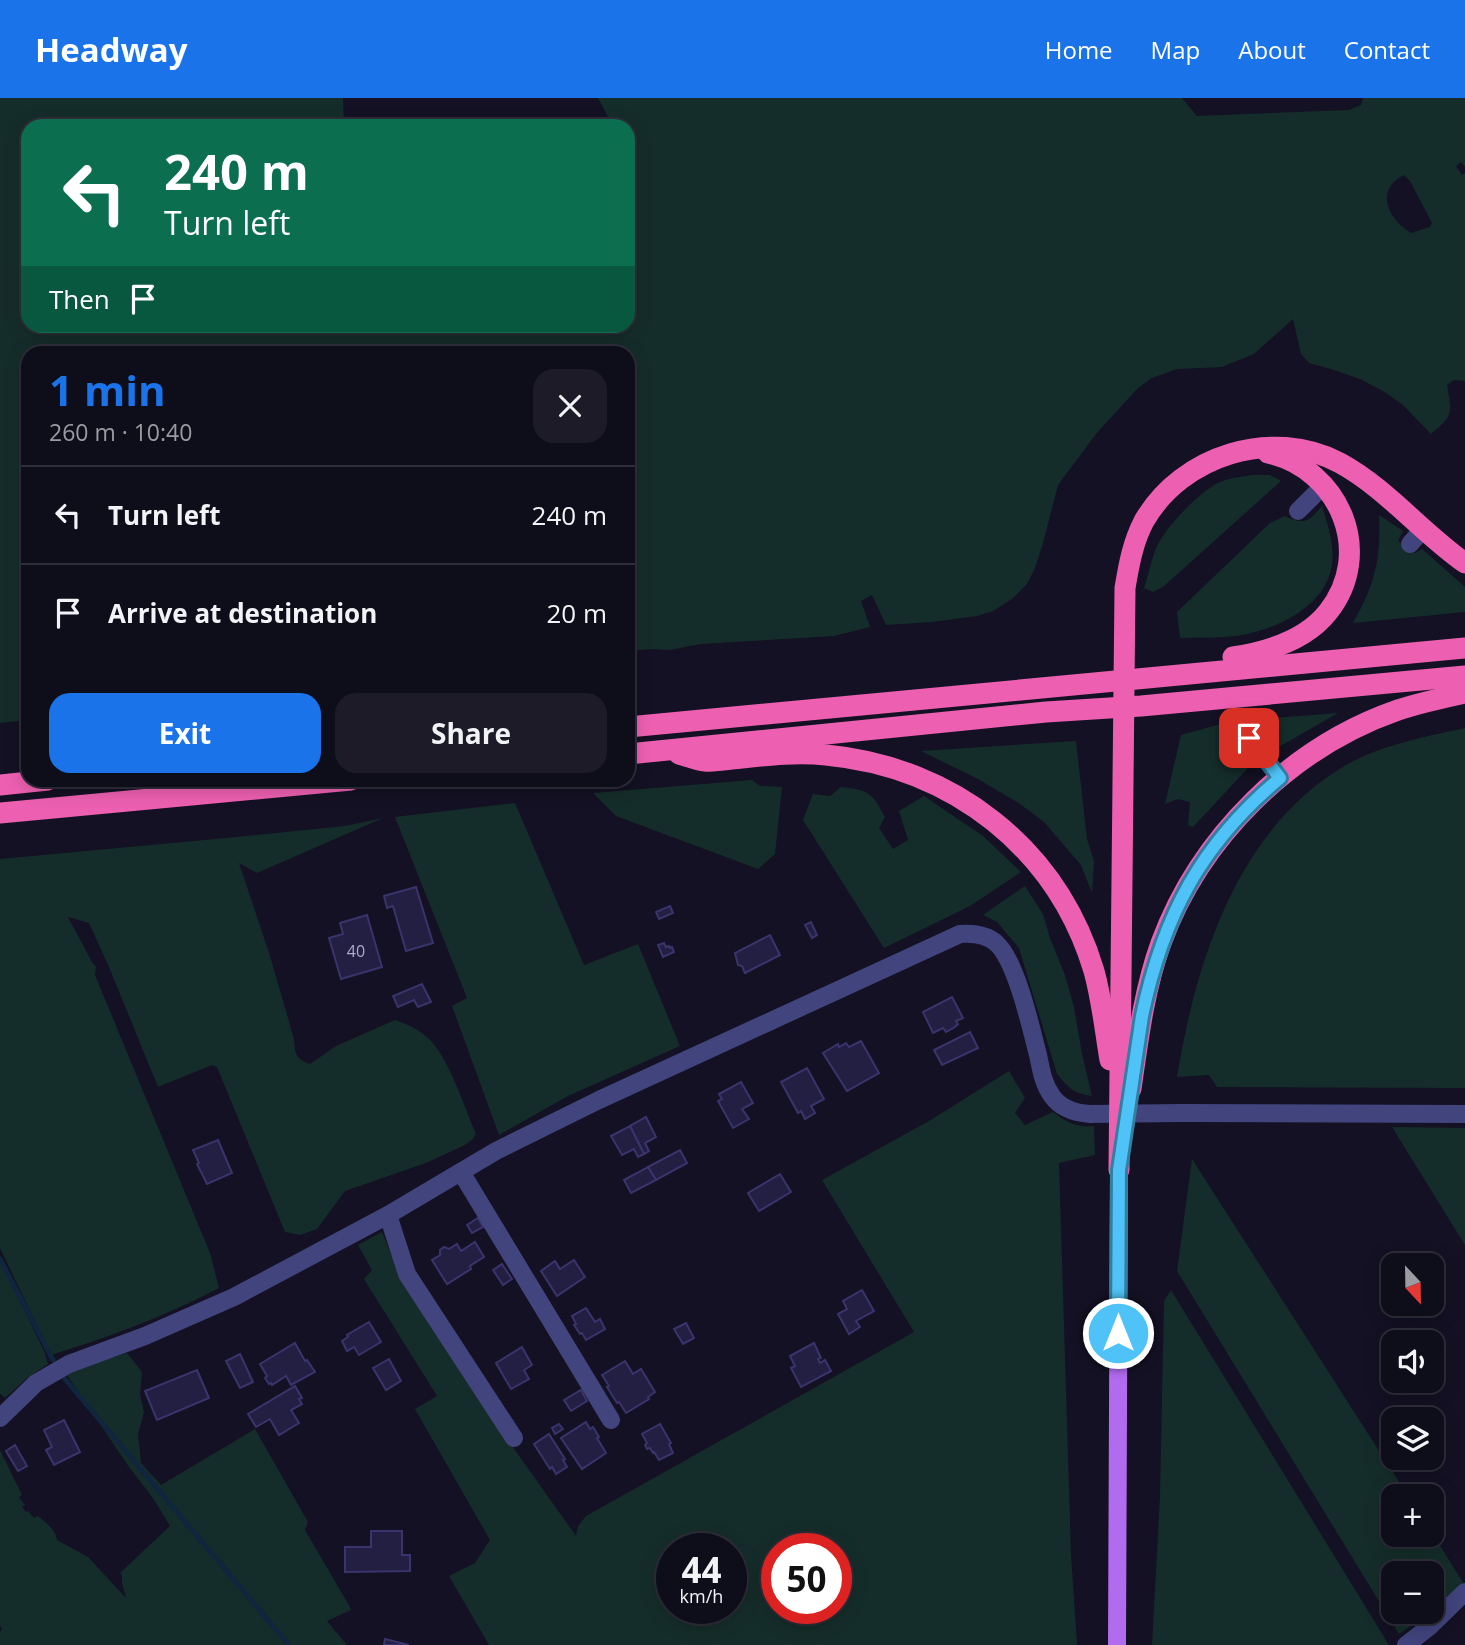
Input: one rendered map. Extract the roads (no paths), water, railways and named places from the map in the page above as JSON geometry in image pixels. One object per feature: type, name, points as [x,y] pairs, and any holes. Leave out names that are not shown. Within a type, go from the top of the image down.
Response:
[{"type":"highway","points":[[1119,1170],[1123,1128],[1125,588],[1132,549],[1145,520],[1153,507],[1178,481],[1193,470],[1244,450],[1263,447],[1300,449],[1336,461],[1353,471],[1368,482],[1416,536],[1465,563]]},
{"type":"highway","points":[[1139,678],[1182,662],[1235,657],[1270,648],[1305,632],[1327,614],[1338,596],[1346,577],[1350,549],[1345,520],[1339,507],[1324,485],[1287,459],[1244,450]]},
{"type":"highway","points":[[635,726],[1465,648]]},
{"type":"highway","points":[[635,753],[1046,712],[1141,706],[1465,676]]},
{"type":"highway","points":[[1122,1099],[1157,954],[1172,916],[1196,871],[1225,832],[1280,778],[1338,738],[1398,710],[1465,693]]},
{"type":"highway","points":[[664,751],[706,761],[800,754],[873,762],[925,779],[950,791],[987,815],[1020,844],[1069,910],[1094,972],[1122,1099]]},
{"type":"highway","points":[[0,785],[21,783]]},
{"type":"highway","points":[[0,813],[277,787]]},
{"type":"main road","points":[[1117,1645],[1119,1170]]},
{"type":"street","points":[[1298,511],[1324,485]]},
{"type":"street","points":[[1249,738],[1280,778]]},
{"type":"street","points":[[0,1418],[36,1383],[69,1364],[145,1336],[234,1297],[388,1215],[496,1151],[599,1100],[953,937],[968,933],[991,939],[1008,957],[1045,1082],[1054,1099],[1079,1114],[1465,1114]]},
{"type":"street","points":[[461,1172],[611,1420]]},
{"type":"street","points":[[388,1215],[407,1274],[514,1438]]},
{"type":"street","points":[[1406,1645],[1465,1592]]},
{"type":"waterway","points":[[0,1259],[53,1360]]},
{"type":"waterway","points":[[65,1379],[289,1645]]}]
